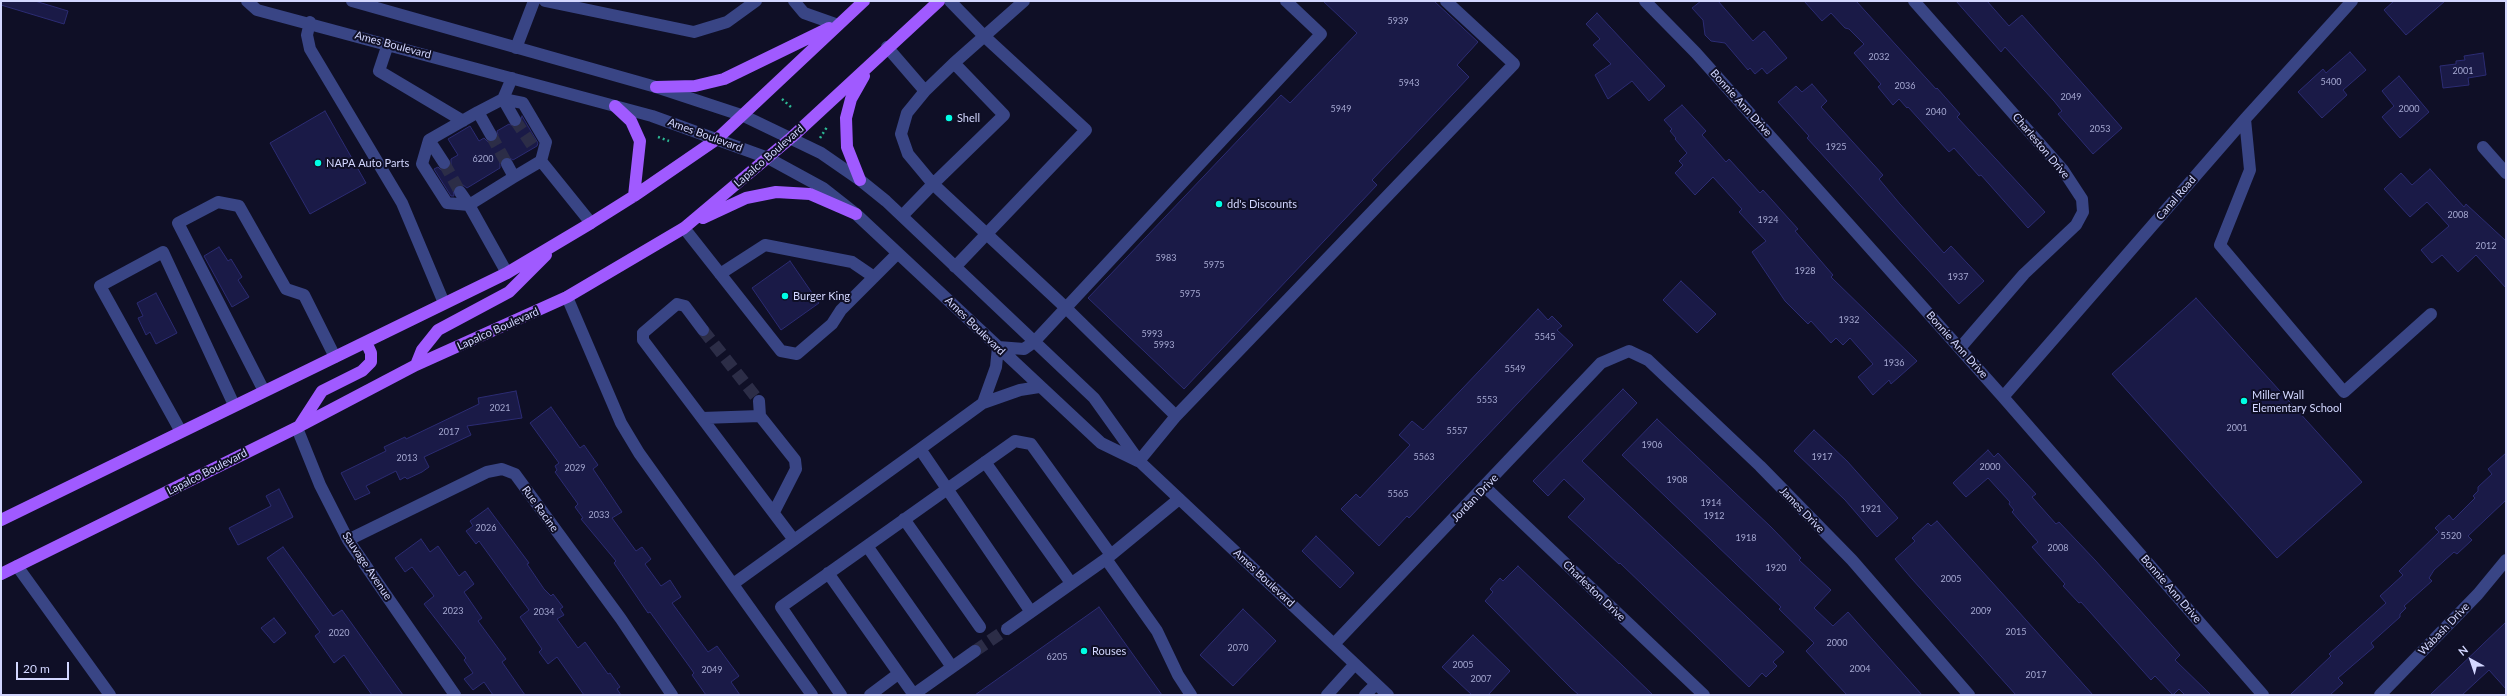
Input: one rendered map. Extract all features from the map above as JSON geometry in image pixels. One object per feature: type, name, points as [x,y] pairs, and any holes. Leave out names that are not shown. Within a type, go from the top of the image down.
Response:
[{"type":"main road","points":[[4,518],[180,430],[234,406],[507,273],[591,223],[634,196],[716,139],[744,116],[864,1]]},
{"type":"main road","name":"Lapalco Boulevard","points":[[1,574],[298,427],[416,365],[567,298],[684,228],[792,137],[887,47],[939,1]]},
{"type":"main road","points":[[656,87],[695,86],[724,79],[838,25]]},
{"type":"main road","points":[[860,180],[848,147],[846,118],[851,99],[858,85],[887,47]]},
{"type":"main road","points":[[615,106],[631,121],[640,141],[634,196]]},
{"type":"main road","points":[[684,228],[746,198],[776,192],[810,194],[856,214]]},
{"type":"main road","points":[[416,365],[422,350],[438,330],[509,292],[556,244]]},
{"type":"main road","points":[[298,427],[322,391],[362,371],[371,362],[371,353],[366,342]]},
{"type":"street","name":"Ames Boulevard","points":[[247,1],[257,10],[310,22],[652,116],[768,158],[823,188],[856,214],[1101,443],[1139,461]]},
{"type":"street","name":"Ames Boulevard","points":[[352,1],[656,87],[744,116],[792,137],[822,153],[860,180],[902,216],[1094,398],[1139,461],[1388,695]]},
{"type":"street","points":[[516,48],[534,1]]},
{"type":"street","points":[[545,1],[694,32],[727,22],[756,1]]},
{"type":"street","points":[[794,1],[804,13],[838,25]]},
{"type":"street","points":[[950,1],[984,36],[1086,130],[955,266]]},
{"type":"street","points":[[1024,1],[954,63],[925,91],[907,113],[902,134],[908,154],[933,184],[1065,307],[1176,416]]},
{"type":"street","points":[[984,403],[996,367],[998,347],[1024,349],[1034,342],[1321,34],[1286,1]]},
{"type":"street","points":[[1139,461],[1176,416],[1514,64],[1446,1]]},
{"type":"street","name":"Bonnie Ann Drive","points":[[1645,1],[1696,53],[1960,348],[2263,695]]},
{"type":"street","name":"Charleston Drive","points":[[1914,1],[2063,170],[2082,199],[2083,212],[2076,225],[2024,274],[1960,348]]},
{"type":"street","name":"Canal Road","points":[[2003,397],[2245,119],[2352,1]]},
{"type":"street","points":[[310,22],[306,35],[310,49],[402,203],[444,303]]},
{"type":"street","points":[[388,44],[379,71],[463,121]]},
{"type":"street","points":[[887,47],[925,91]]},
{"type":"street","points":[[902,216],[1004,115],[954,63]]},
{"type":"street","points":[[503,99],[512,78]]},
{"type":"street","points":[[503,99],[515,120]]},
{"type":"street","points":[[503,99],[523,103],[546,142],[541,161],[468,205],[447,203],[422,164],[429,140],[463,121],[503,99]]},
{"type":"street","points":[[478,112],[490,135]]},
{"type":"street","points":[[2245,119],[2250,170],[2220,245],[2344,392],[2431,314]]},
{"type":"street","points":[[429,140],[444,164]]},
{"type":"street","points":[[2483,147],[2506,173]]},
{"type":"street","points":[[534,148],[541,161],[591,223]]},
{"type":"street","points":[[507,164],[514,176]]},
{"type":"street","points":[[460,192],[507,273]]},
{"type":"street","points":[[264,391],[178,223],[218,202],[239,206],[286,290],[304,294],[335,357]]},
{"type":"street","points":[[684,228],[781,351],[797,354],[832,324],[841,310],[898,253]]},
{"type":"street","points":[[720,274],[765,245],[852,262],[874,277]]},
{"type":"street","points":[[180,430],[100,286],[163,252],[234,406]]},
{"type":"street","points":[[567,298],[622,423],[640,453],[812,695]]},
{"type":"street","points":[[704,330],[685,306],[677,304],[643,333],[643,340],[794,540]]},
{"type":"street","name":"James Drive","points":[[1617,354],[1629,351],[1648,360],[1760,466],[1852,560],[1969,695]]},
{"type":"street","name":"Jordan Drive","points":[[1334,644],[1485,487],[1601,363],[1617,354]]},
{"type":"street","points":[[733,584],[984,403],[1015,391],[1040,387]]},
{"type":"street","points":[[759,402],[760,416],[795,460],[796,469],[774,512]]},
{"type":"street","points":[[702,418],[760,416]]},
{"type":"street","name":"Sauvage Avenue","points":[[298,427],[320,485],[348,540],[455,695]]},
{"type":"street","points":[[841,695],[781,607],[1015,441],[1031,444],[1157,631],[1178,675],[1191,695]]},
{"type":"street","points":[[920,449],[1031,612]]},
{"type":"street","points":[[986,462],[1071,583]]},
{"type":"street","name":"Rue Racine","points":[[348,540],[487,472],[502,469],[514,474],[621,619],[672,695]]},
{"type":"street","name":"Charleston Drive","points":[[1485,487],[1704,695]]},
{"type":"street","points":[[1007,629],[1108,557],[1179,499]]},
{"type":"street","points":[[904,519],[980,627]]},
{"type":"street","points":[[867,546],[952,667]]},
{"type":"street","name":"Wabash Drive","points":[[2380,695],[2478,594],[2506,560]]},
{"type":"street","points":[[17,566],[110,695]]},
{"type":"street","points":[[828,574],[913,695],[975,651]]},
{"type":"street","points":[[1327,695],[1355,664]]},
{"type":"street","points":[[870,695],[898,674]]},
{"type":"street","points":[[1365,695],[1376,684]]},
{"type":"path","points":[[782,99],[792,108]]},
{"type":"path","points":[[819,140],[831,120]]},
{"type":"path","points":[[658,137],[668,141]]},
{"type":"building","points":[[1,1],[35,1],[68,11],[64,24],[1,5]]},
{"type":"building","points":[[1323,1],[1434,1],[1478,42],[1457,65],[1469,77],[1372,180],[1377,185],[1184,389],[1088,298],[1281,95],[1290,103],[1357,33]]},
{"type":"building","points":[[1701,1],[1718,1],[1753,41],[1764,31],[1787,58],[1767,74],[1762,68],[1755,74],[1750,68],[1748,70],[1725,43],[1711,41],[1705,35],[1703,20],[1692,8]]},
{"type":"building","points":[[1804,1],[1856,1],[1936,89],[1937,88],[1960,114],[1957,117],[2045,212],[2028,228],[1981,175],[1979,176],[1954,148],[1949,152],[1899,99],[1893,105],[1878,87],[1881,84],[1854,53],[1864,44],[1849,29],[1845,28],[1831,13],[1822,21]]},
{"type":"building","points":[[1956,1],[1987,1],[2009,26],[2022,15],[2122,128],[2093,154],[2058,114],[2062,111],[2054,101],[2005,47],[2001,52]]},
{"type":"building","points":[[2394,1],[2445,1],[2406,35],[2384,10]]},
{"type":"building","points":[[1597,13],[1665,86],[1649,101],[1632,81],[1608,99],[1595,75],[1611,64],[1593,45],[1600,39],[1586,24]]},
{"type":"building","points":[[2350,52],[2366,70],[2343,90],[2347,95],[2322,118],[2298,92],[2323,69],[2326,73]]},
{"type":"building","points":[[2483,53],[2486,75],[2468,78],[2469,85],[2443,88],[2440,66],[2456,64],[2456,61],[2465,60],[2464,56]]},
{"type":"building","points":[[2399,76],[2429,112],[2400,138],[2382,117],[2394,106],[2382,91]]},
{"type":"building","points":[[1812,84],[1827,101],[1821,107],[1883,175],[1879,179],[1900,204],[1944,253],[1951,246],[1984,281],[1959,304],[1807,138],[1809,136],[1778,102],[1796,86],[1802,92]]},
{"type":"building","points":[[1682,105],[1706,131],[1702,135],[1726,162],[1729,159],[1760,193],[1763,190],[1798,229],[1795,231],[1833,275],[1831,277],[1917,361],[1891,384],[1889,380],[1873,395],[1858,377],[1873,364],[1850,338],[1843,345],[1836,338],[1831,343],[1811,321],[1808,324],[1785,301],[1752,252],[1766,241],[1739,212],[1742,209],[1713,177],[1695,195],[1675,173],[1683,165],[1679,161],[1687,153],[1675,139],[1676,138],[1670,131],[1672,129],[1664,120]]},
{"type":"building","name":"NAPA Auto Parts","points":[[325,111],[366,183],[310,214],[270,143]]},
{"type":"building","points":[[522,116],[538,143],[537,146],[513,160],[508,157],[503,158],[500,163],[500,168],[467,188],[463,185],[456,186],[453,189],[454,196],[451,196],[434,169],[438,167],[441,170],[448,169],[451,166],[451,159],[458,155],[448,139],[470,126],[479,141],[484,138],[488,142],[494,142],[498,135],[497,131],[509,124],[515,127],[519,126]]},
{"type":"building","points":[[2430,169],[2464,207],[2466,204],[2506,241],[2506,288],[2476,255],[2458,272],[2442,255],[2432,263],[2421,250],[2449,226],[2427,202],[2410,217],[2384,189],[2401,173],[2412,185]]},
{"type":"building","points":[[219,247],[228,261],[231,259],[242,277],[238,280],[249,297],[232,307],[204,256]]},
{"type":"building","name":"Burger King","points":[[790,261],[819,303],[781,330],[752,288]]},
{"type":"building","points":[[1681,281],[1716,314],[1697,333],[1663,300]]},
{"type":"building","points":[[156,293],[177,333],[156,344],[150,332],[146,335],[138,318],[143,316],[137,303]]},
{"type":"building","points":[[2196,298],[2362,482],[2277,558],[2112,374]]},
{"type":"building","points":[[1538,309],[1548,320],[1552,316],[1562,326],[1557,330],[1573,345],[1409,518],[1407,516],[1379,546],[1341,509],[1356,494],[1360,498],[1410,445],[1399,435],[1412,421],[1423,430]]},
{"type":"building","points":[[1623,389],[1637,403],[1582,461],[1784,652],[1773,662],[1777,666],[1766,677],[1762,673],[1749,687],[1620,563],[1619,564],[1568,517],[1585,499],[1564,479],[1548,496],[1533,481]]},
{"type":"building","points":[[516,391],[522,418],[467,426],[471,435],[424,457],[429,467],[422,472],[407,479],[405,477],[400,480],[396,471],[366,486],[370,493],[355,500],[341,473],[386,451],[384,447],[405,437],[406,439],[479,404],[478,398]]},
{"type":"building","points":[[551,407],[580,448],[584,445],[598,465],[593,469],[622,512],[612,518],[636,551],[642,547],[651,559],[645,564],[661,586],[670,580],[681,597],[672,603],[708,652],[717,646],[739,676],[731,682],[740,695],[706,695],[692,675],[694,673],[650,612],[648,613],[614,563],[616,561],[581,519],[583,518],[575,507],[578,504],[555,472],[557,470],[555,466],[559,463],[530,423]]},
{"type":"building","points":[[1657,419],[1771,527],[1801,558],[1799,560],[1831,590],[1814,608],[1833,626],[1848,612],[1922,695],[1847,695],[1806,651],[1814,643],[1779,609],[1781,607],[1622,455]]},
{"type":"building","points":[[1814,430],[1847,461],[1898,518],[1877,537],[1845,500],[1794,451]]},
{"type":"building","points":[[1988,450],[1994,457],[1998,453],[2036,494],[2032,497],[2056,524],[2059,522],[2095,560],[2180,655],[2175,660],[2211,695],[2185,695],[2179,689],[2173,695],[2155,676],[2151,680],[2081,602],[2079,603],[2063,586],[2065,584],[2032,547],[2038,542],[2012,512],[2014,510],[2009,504],[2010,502],[1988,478],[1966,497],[1953,483]]},
{"type":"building","points":[[2506,453],[2506,500],[2468,536],[2472,540],[2457,554],[2454,552],[2434,570],[2429,578],[2432,581],[2404,606],[2406,608],[2400,614],[2400,617],[2371,643],[2374,647],[2338,678],[2343,683],[2330,695],[2290,695],[2331,656],[2329,654],[2386,603],[2380,596],[2403,575],[2399,571],[2439,532],[2435,528],[2449,515],[2453,520],[2475,498],[2473,496],[2478,491],[2478,487],[2492,474],[2488,469]]},
{"type":"building","points":[[279,489],[293,517],[238,545],[229,528],[271,506],[266,496]]},
{"type":"building","points":[[488,508],[529,563],[527,564],[544,589],[551,596],[553,594],[563,607],[560,609],[564,615],[557,619],[578,648],[585,642],[608,674],[610,673],[620,687],[617,689],[621,695],[584,695],[557,657],[548,664],[539,652],[542,649],[520,617],[529,610],[479,541],[476,544],[466,531],[473,526],[470,521]]},
{"type":"building","points":[[1937,521],[2093,695],[2016,695],[1912,579],[1895,559],[1915,541],[1912,538],[1928,523],[1931,526]]},
{"type":"building","points":[[1316,536],[1354,573],[1340,588],[1302,551]]},
{"type":"building","points":[[421,539],[430,552],[438,546],[459,576],[465,571],[474,584],[464,592],[482,618],[478,621],[506,659],[502,662],[525,695],[493,695],[484,682],[473,690],[464,679],[473,673],[464,660],[466,658],[424,604],[434,596],[412,567],[405,572],[395,558]]},
{"type":"building","points":[[283,547],[333,616],[342,610],[403,695],[372,695],[344,655],[334,663],[315,636],[320,632],[267,558]]},
{"type":"building","points":[[1518,566],[1653,695],[1579,695],[1571,688],[1485,601],[1493,592],[1490,589],[1500,578],[1503,581]]},
{"type":"building","name":"Rouses","points":[[1099,607],[1162,695],[975,695]]},
{"type":"building","points":[[1243,609],[1276,641],[1233,686],[1200,655]]},
{"type":"building","points":[[274,618],[286,633],[274,643],[261,628]]},
{"type":"building","points":[[2506,622],[2506,689],[2489,670],[2462,695],[2430,695]]},
{"type":"building","points":[[1473,635],[1510,671],[1488,695],[1472,695],[1442,667]]},
{"type":"tunnel","points":[[515,120],[534,148]]},
{"type":"tunnel","points":[[491,135],[507,164]]},
{"type":"tunnel","points":[[444,163],[460,192]]},
{"type":"tunnel","points":[[703,330],[759,401]]},
{"type":"tunnel","points":[[975,651],[1007,629]]},
{"type":"place","name":"Shell","points":[[949,118]]},
{"type":"place","name":"NAPA Auto Parts","points":[[318,163]]},
{"type":"place","name":"dd's Discounts","points":[[1219,204]]},
{"type":"place","name":"Burger King","points":[[785,296]]},
{"type":"place","name":"Miller Wall Elementary School","points":[[2244,401]]},
{"type":"place","name":"Rouses","points":[[1084,651]]}]
